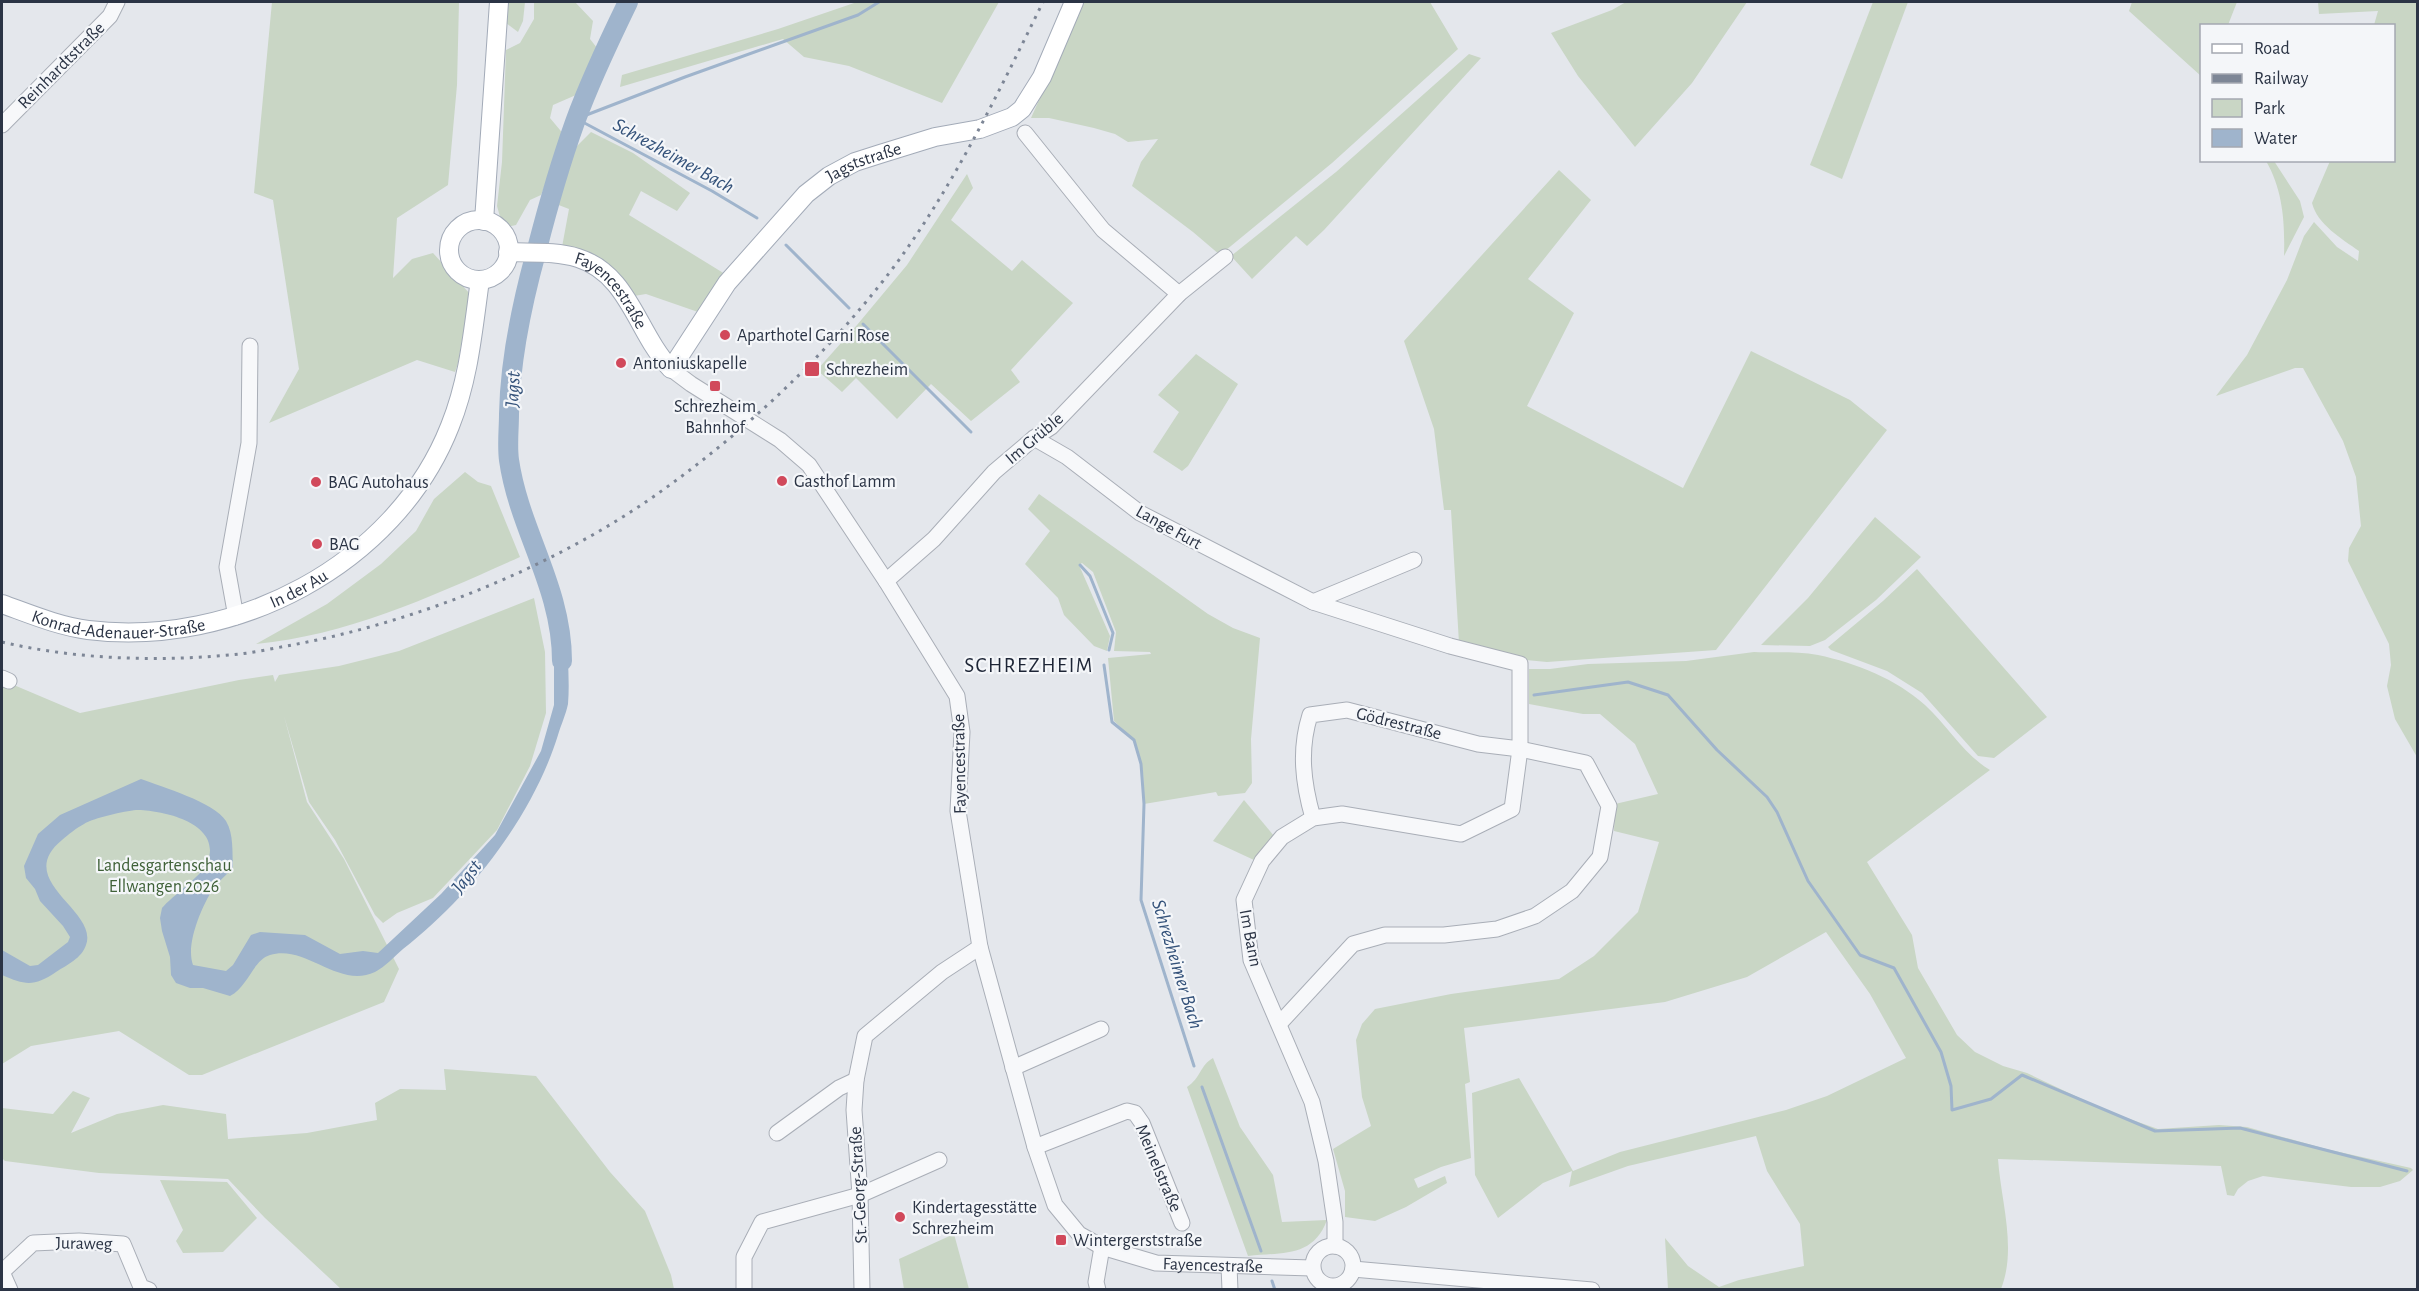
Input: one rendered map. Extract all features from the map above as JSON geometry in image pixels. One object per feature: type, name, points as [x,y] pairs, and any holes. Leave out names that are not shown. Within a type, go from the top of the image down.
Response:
[{"type":"main road","points":[[484,221],[499,2]]},
{"type":"main road","name":"Jagststraße","points":[[671,369],[727,283],[806,194],[829,176],[855,162],[880,154],[935,137],[980,129],[1012,117],[1022,109],[1042,77],[1074,2]]},
{"type":"main road","points":[[474,220],[484,221],[499,228],[516,253],[502,268],[488,278],[480,280],[461,274],[450,257],[449,247],[451,238],[457,230],[474,220]]},
{"type":"main road","name":"Fayencestraße","points":[[516,253],[554,254],[577,258],[597,266],[618,284],[657,354],[671,369]]},
{"type":"main road","name":"In der Au","points":[[236,617],[300,590],[337,566],[390,519],[422,480],[450,427],[468,369],[480,280]]},
{"type":"main road","name":"Konrad-Adenauer-Straße","points":[[2,604],[49,621],[88,630],[169,631],[197,627],[236,617]]},
{"type":"street","name":"Reinhardtstraße","points":[[2,125],[110,16],[117,2]]},
{"type":"street","points":[[1025,133],[1102,230],[1179,294]]},
{"type":"street","name":"Im Grüble","points":[[886,581],[934,539],[994,472],[1034,438],[1051,427],[1179,294],[1225,257]]},
{"type":"street","points":[[236,617],[227,567],[249,443],[250,346]]},
{"type":"street","name":"Fayencestraße","points":[[671,369],[780,440],[809,465],[886,581],[957,696],[963,732],[958,811],[980,947],[1035,1147],[1055,1205],[1079,1234],[1102,1247],[1156,1263],[1312,1268]]},
{"type":"street","name":"Lange Furt","points":[[1034,438],[1067,457],[1140,513],[1313,602],[1449,646],[1520,664]]},
{"type":"street","points":[[1313,602],[1414,560]]},
{"type":"street","name":"Im Bann","points":[[1335,1246],[1335,1222],[1326,1161],[1312,1102],[1251,960],[1244,900],[1262,861],[1282,837],[1313,818],[1342,814],[1461,834],[1512,809],[1520,749],[1520,664]]},
{"type":"street","name":"Gödrestraße","points":[[1313,818],[1306,793],[1302,754],[1303,736],[1310,715],[1347,710],[1478,744],[1520,749]]},
{"type":"street","points":[[1280,1023],[1353,945],[1385,935],[1444,935],[1497,929],[1535,916],[1572,891],[1600,857],[1609,806],[1586,763],[1520,749]]},
{"type":"street","name":"St.-Georg-Straße","points":[[862,1290],[860,1195],[854,1110],[856,1080],[865,1036],[942,972],[980,947]]},
{"type":"street","points":[[1013,1068],[1101,1029]]},
{"type":"street","points":[[777,1133],[839,1088],[856,1080]]},
{"type":"street","name":"Meinelstraße","points":[[1035,1147],[1127,1111],[1135,1113],[1142,1123],[1182,1223]]},
{"type":"street","points":[[744,1290],[744,1257],[762,1222],[860,1195],[939,1160]]},
{"type":"street","name":"Juraweg","points":[[2,1272],[33,1243],[80,1241],[123,1244],[141,1287],[149,1290]]},
{"type":"street","points":[[1335,1246],[1347,1251],[1351,1256],[1353,1269],[1347,1281],[1336,1287],[1317,1280],[1312,1268],[1318,1251],[1335,1246]]},
{"type":"street","points":[[1094,1287],[1102,1247]]},
{"type":"street","points":[[1229,1266],[1230,1290]]},
{"type":"street","points":[[1353,1269],[1592,1290]]},
{"type":"street","points":[[2,1272],[10,1290]]},
{"type":"green space","points":[[272,2],[459,2],[457,85],[448,185],[397,218],[393,278],[412,259],[433,253],[470,294],[455,372],[417,360],[269,423],[299,369],[273,200],[254,193]]},
{"type":"green space","points":[[507,2],[525,2],[523,21],[518,32],[506,23]]},
{"type":"green space","points":[[534,2],[575,2],[593,21],[590,39],[601,53],[576,95],[553,105],[550,118],[565,136],[541,195],[530,200],[516,225],[503,228],[497,206],[502,162],[506,50],[520,43],[534,19]]},
{"type":"green space","points":[[857,2],[999,2],[942,103],[849,66],[804,57],[783,39],[620,87],[622,75],[778,29]]},
{"type":"green space","points":[[1083,2],[1430,2],[1458,49],[1332,163],[1220,255],[1132,186],[1141,162],[1158,139],[1128,142],[1115,134],[1094,128],[1049,118],[1031,118]]},
{"type":"green space","points":[[1626,2],[1747,2],[1692,83],[1635,147],[1578,76],[1551,33],[1612,10]]},
{"type":"green space","points":[[1873,2],[1908,2],[1842,179],[1810,165]]},
{"type":"green space","points":[[2132,2],[2237,2],[2228,24],[2200,24],[2200,75],[2129,11]]},
{"type":"green space","points":[[2318,2],[2417,2],[2417,757],[2395,719],[2387,686],[2391,665],[2389,644],[2348,561],[2349,548],[2361,526],[2356,477],[2343,441],[2303,368],[2295,368],[2216,396],[2247,355],[2287,280],[2304,236],[2314,222],[2337,247],[2358,261],[2359,251],[2319,218],[2312,203],[2330,162],[2395,162],[2395,24],[2374,24],[2378,11],[2319,14]]},
{"type":"green space","points":[[1469,54],[1481,58],[1324,230],[1307,246],[1296,236],[1252,279],[1231,256],[1336,172]]},
{"type":"green space","points":[[591,132],[633,153],[690,193],[677,211],[641,191],[629,215],[725,274],[698,312],[646,294],[634,296],[612,268],[595,258],[562,247],[569,209],[556,204],[574,149]]},
{"type":"green space","points":[[2267,162],[2275,162],[2300,201],[2304,217],[2284,256],[2282,207],[2272,172]]},
{"type":"green space","points":[[1559,170],[1591,200],[1528,279],[1574,313],[1527,406],[1683,488],[1751,351],[1850,400],[1887,430],[1716,650],[1547,662],[1526,660],[1459,643],[1451,510],[1444,510],[1434,429],[1404,341]]},
{"type":"green space","points":[[967,174],[973,188],[951,220],[1012,271],[1022,260],[1073,303],[1011,370],[1020,382],[971,421],[931,384],[897,419],[856,378],[842,392],[817,370],[907,265]]},
{"type":"green space","points":[[1196,354],[1238,384],[1188,466],[1182,471],[1153,452],[1179,412],[1158,395]]},
{"type":"green space","points":[[465,472],[478,482],[491,486],[520,557],[424,599],[358,623],[291,639],[256,644],[327,604],[381,564],[416,531],[434,499]]},
{"type":"green space","points":[[1039,494],[1208,614],[1233,628],[1260,638],[1251,739],[1252,783],[1245,793],[1218,796],[1216,792],[1144,804],[1143,772],[1134,740],[1114,721],[1108,658],[1151,654],[1150,652],[1114,651],[1116,632],[1093,572],[1082,563],[1079,565],[1110,636],[1107,651],[1094,646],[1064,615],[1058,598],[1025,564],[1050,531],[1028,509]]},
{"type":"green space","points":[[1875,517],[1921,557],[1876,600],[1825,640],[1810,646],[1761,645],[1808,598]]},
{"type":"green space","points":[[1917,569],[2047,717],[1994,758],[1978,756],[1922,693],[1887,671],[1828,647]]},
{"type":"green space","name":"Landesgartenschau Ellwangen 2026","points":[[534,598],[545,652],[546,713],[530,766],[497,830],[433,898],[397,913],[383,923],[375,915],[335,840],[309,802],[284,716],[307,802],[344,859],[399,969],[384,1002],[202,1075],[189,1075],[119,1031],[31,1046],[2,1064],[2,680],[80,713],[239,680],[273,675],[275,682],[279,675],[339,666],[399,651]]},
{"type":"green space","points":[[1754,652],[1818,655],[1875,673],[1901,687],[1925,705],[1972,756],[1990,770],[1867,862],[1912,935],[1918,968],[1957,1035],[1975,1052],[2003,1066],[2027,1073],[2107,1111],[2158,1129],[2219,1125],[2247,1127],[2413,1170],[2400,1181],[2380,1187],[2351,1187],[2263,1176],[2248,1181],[2238,1189],[2234,1196],[2227,1195],[2221,1166],[1998,1159],[2008,1241],[2006,1273],[2001,1289],[1668,1289],[1665,1238],[1688,1266],[1719,1287],[1739,1280],[1804,1266],[1800,1224],[1767,1171],[1756,1136],[1628,1166],[1569,1187],[1572,1171],[1543,1183],[1498,1218],[1475,1175],[1472,1093],[1519,1078],[1573,1171],[1620,1152],[1786,1110],[1827,1096],[1906,1058],[1870,994],[1826,932],[1747,977],[1665,1002],[1464,1028],[1470,1082],[1465,1084],[1471,1158],[1441,1167],[1414,1179],[1418,1188],[1445,1176],[1447,1183],[1406,1207],[1375,1221],[1345,1217],[1345,1191],[1333,1149],[1371,1126],[1362,1097],[1356,1040],[1362,1024],[1375,1009],[1451,994],[1559,979],[1594,956],[1638,912],[1659,842],[1614,831],[1615,804],[1658,794],[1635,744],[1600,714],[1583,714],[1529,704],[1529,669],[1588,664],[1686,661]]},
{"type":"green space","points":[[1244,800],[1274,836],[1254,860],[1213,841]]},
{"type":"green space","points":[[1213,1058],[1240,1127],[1273,1175],[1282,1222],[1327,1220],[1314,1241],[1305,1247],[1284,1253],[1248,1256],[1187,1087],[1195,1080],[1205,1064]]},
{"type":"green space","points":[[444,1069],[536,1076],[610,1172],[645,1211],[671,1275],[674,1289],[341,1289],[265,1218],[228,1179],[99,1173],[5,1161],[2,1158],[2,1108],[53,1114],[73,1091],[90,1098],[71,1133],[117,1114],[163,1105],[226,1114],[228,1139],[307,1133],[377,1120],[375,1103],[400,1089],[446,1090]]},
{"type":"green space","points":[[160,1180],[227,1182],[257,1218],[223,1252],[183,1253],[176,1241],[183,1230]]},
{"type":"green space","points":[[954,1234],[969,1289],[904,1289],[899,1259]]},
{"type":"water","points":[[567,631],[568,704],[547,765],[533,795],[516,825],[475,880],[428,928],[379,970],[361,976],[348,975],[296,955],[283,953],[270,955],[259,962],[241,987],[230,996],[176,983],[171,975],[170,957],[162,931],[160,918],[162,908],[204,868],[210,850],[207,838],[188,822],[175,816],[136,810],[88,822],[62,840],[49,855],[46,869],[51,882],[81,920],[87,932],[86,945],[81,954],[65,967],[35,982],[17,981],[2,975],[2,950],[30,966],[38,965],[68,942],[70,937],[40,901],[35,889],[26,878],[24,866],[38,834],[60,815],[141,779],[187,796],[211,808],[226,821],[230,832],[233,867],[216,885],[201,912],[191,946],[193,965],[226,971],[233,965],[251,935],[260,932],[305,935],[340,954],[363,951],[378,953],[441,894],[495,835],[541,751],[554,705],[554,639]]},
{"type":"waterway","name":"Jagst","points":[[562,661],[555,608],[514,486],[509,460],[512,372],[526,290],[559,169],[587,91],[628,2]]},
{"type":"waterway","points":[[576,119],[858,15],[879,2]]},
{"type":"waterway","name":"Schrezheimer Bach","points":[[577,119],[712,191],[757,218]]},
{"type":"waterway","name":"Schrezheimer Bach","points":[[786,245],[849,308]]},
{"type":"waterway","name":"Schrezheimer Bach","points":[[863,324],[971,432]]},
{"type":"waterway","name":"Schrezheimer Bach","points":[[1080,565],[1090,576],[1113,633],[1109,650]]},
{"type":"waterway","name":"Schrezheimer Bach","points":[[1104,665],[1112,722],[1134,740],[1141,764],[1144,804],[1141,900],[1194,1066]]},
{"type":"waterway","points":[[1534,695],[1628,682],[1668,695],[1717,750],[1767,797],[1777,812],[1808,881],[1860,955],[1894,968],[1941,1052],[1951,1086],[1952,1110],[1991,1099],[2022,1075],[2155,1131],[2240,1128],[2407,1171]]},
{"type":"waterway","name":"Schrezheimer Bach","points":[[1202,1087],[1261,1251]]},
{"type":"waterway","name":"Schrezheimer Bach","points":[[1272,1281],[1275,1290]]},
{"type":"railway","points":[[2,642],[60,653],[120,658],[210,657],[292,645],[339,635],[433,607],[526,569],[613,523],[687,472],[751,420],[812,362],[867,300],[893,268],[936,205],[992,105],[1043,2]]},
{"type":"place","name":"Aparthotel Garni Rose","points":[[725,335]]},
{"type":"place","name":"Antoniuskapelle","points":[[621,363]]},
{"type":"place","name":"Schrezheim","points":[[812,369]]},
{"type":"place","name":"Schrezheim Bahnhof","points":[[715,386]]},
{"type":"place","name":"Gasthof Lamm","points":[[782,481]]},
{"type":"place","name":"BAG Autohaus","points":[[316,482]]},
{"type":"place","name":"BAG","points":[[317,544]]},
{"type":"place","name":"Kindertagesstätte Schrezheim","points":[[900,1217]]},
{"type":"place","name":"Wintergerststraße","points":[[1061,1240]]},
{"type":"district","name":"SCHREZHEIM","points":[[1029,665]]}]
